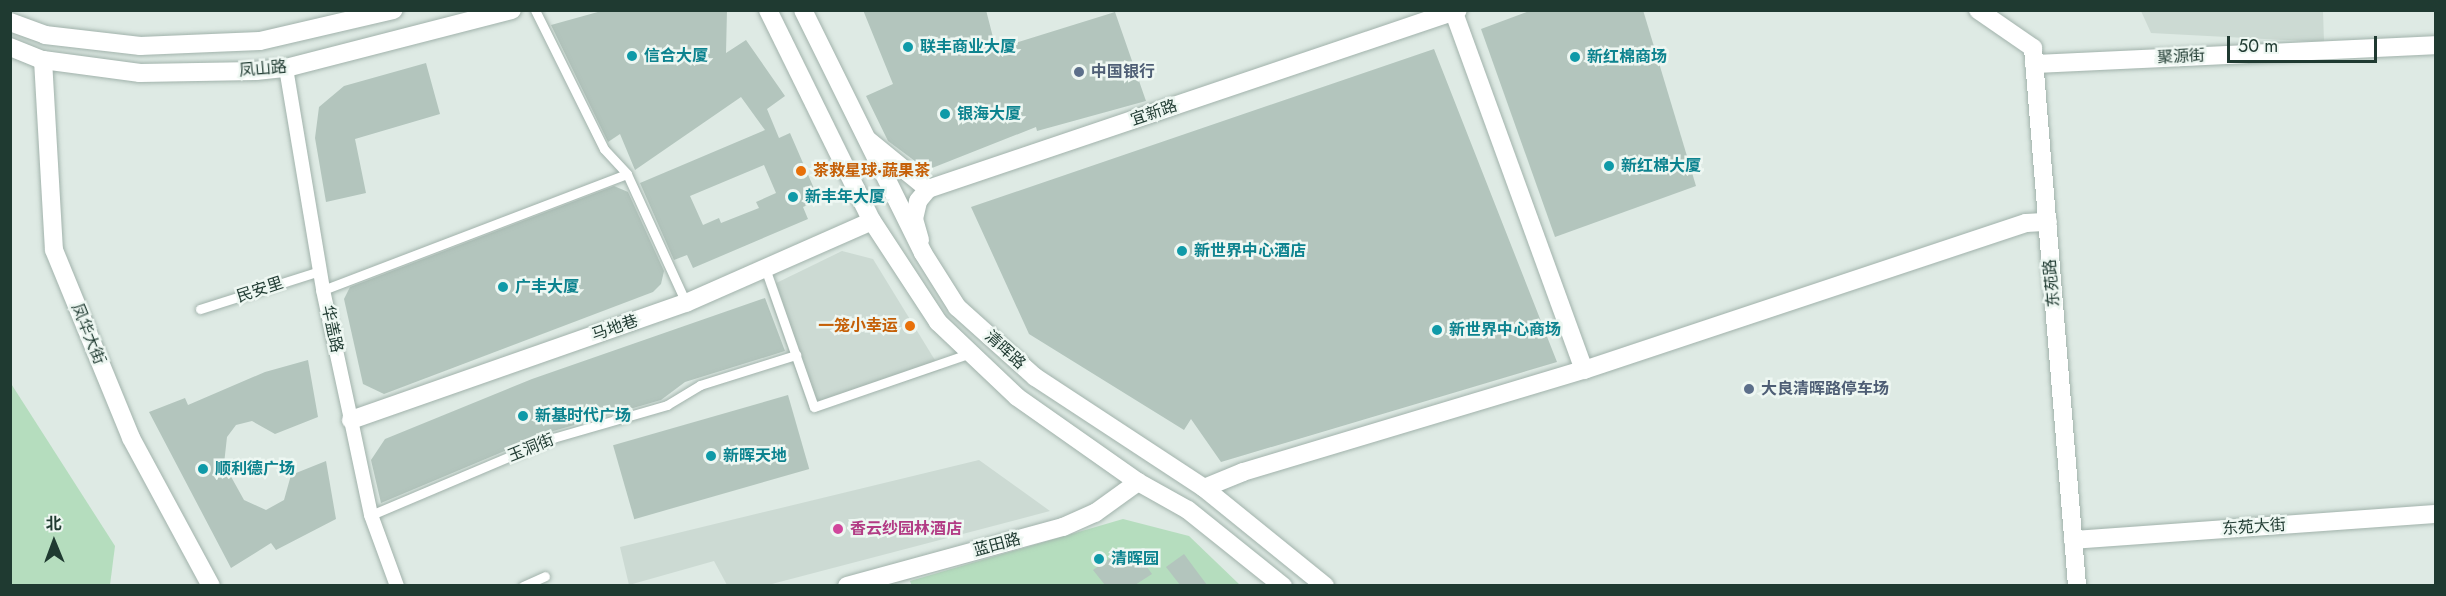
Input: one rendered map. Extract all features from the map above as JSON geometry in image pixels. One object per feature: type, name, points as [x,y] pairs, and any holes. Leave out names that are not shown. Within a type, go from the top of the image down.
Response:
[{"type":"street","name":"凤山路","points":[[10,22],[45,35],[152,45],[260,41],[393,10]]},
{"type":"street","name":"凤山路","points":[[10,47],[43,60],[140,73],[286,68],[512,10]]},
{"type":"street","name":"清晖路","points":[[768,10],[872,221],[938,322],[1017,397],[1138,482],[1188,510],[1283,585]]},
{"type":"street","name":"清晖路","points":[[803,10],[923,253],[957,307],[1035,377],[1204,488],[1325,585]]},
{"type":"street","name":"东苑路","points":[[1978,10],[2034,48],[2077,585]]},
{"type":"street","points":[[1455,11],[1584,370]]},
{"type":"street","name":"宜新路","points":[[928,189],[1455,11]]},
{"type":"street","name":"聚源街","points":[[2034,64],[2436,45]]},
{"type":"street","name":"凤华大街","points":[[43,60],[54,250],[131,438],[211,585]]},
{"type":"street","name":"华盖路","points":[[286,68],[323,290],[371,515],[397,585]]},
{"type":"street","points":[[866,138],[928,189],[918,201],[914,219],[923,253]]},
{"type":"street","name":"马地巷","points":[[351,420],[686,303],[872,221]]},
{"type":"street","points":[[1204,488],[1243,472],[1584,370],[2026,223],[2048,222]]},
{"type":"street","name":"蓝田路","points":[[847,585],[1063,527],[1095,513],[1138,482]]},
{"type":"street","name":"东苑大街","points":[[2073,540],[2436,514]]},
{"type":"lane","points":[[535,10],[604,149],[627,174],[686,303]]},
{"type":"lane","points":[[323,290],[627,174]]},
{"type":"lane","points":[[765,268],[814,406],[971,353]]},
{"type":"lane","name":"民安里","points":[[200,309],[320,271]]},
{"type":"lane","name":"玉洞街","points":[[371,515],[553,438],[667,405],[700,385],[796,355]]},
{"type":"lane","points":[[524,585],[545,576]]},
{"type":"shaded area","points":[[2141,11],[2323,11],[2324,42],[2151,33]]},
{"type":"shaded area","points":[[842,251],[873,259],[941,370],[810,412],[766,288]]},
{"type":"shaded area","name":"香云纱园林酒店","points":[[979,460],[1050,511],[768,585],[727,585],[714,561],[629,585],[620,547]]},
{"type":"green space","points":[[10,382],[115,546],[110,585],[11,585]]},
{"type":"green space","name":"清晖园","points":[[1123,519],[1189,536],[1240,585],[912,586],[910,581]]},
{"type":"building","points":[[605,10],[727,10],[726,53],[746,40],[785,96],[767,109],[779,138],[790,133],[819,200],[803,207],[808,219],[693,268],[687,255],[674,260],[640,183],[765,130],[741,97],[635,170],[620,134],[608,142],[551,25]],"holes":[[[764,165],[776,193],[756,202],[759,208],[721,223],[719,218],[703,225],[690,196]]]},
{"type":"building","points":[[863,10],[986,10],[996,49],[1115,12],[1146,101],[1037,131],[1036,127],[927,170],[888,141],[866,96],[893,84]]},
{"type":"building","points":[[1532,10],[1643,10],[1696,186],[1555,237],[1481,29]]},
{"type":"building","name":"新世界中心酒店","points":[[1434,49],[1557,362],[1221,462],[1191,419],[1184,430],[1029,334],[971,207]]},
{"type":"building","points":[[426,63],[440,114],[355,139],[366,193],[326,202],[315,138],[319,107],[344,86]]},
{"type":"building","name":"广丰大厦","points":[[614,186],[628,192],[664,271],[661,284],[653,292],[384,394],[363,384],[344,299],[350,287]]},
{"type":"building","name":"新基时代广场","points":[[765,298],[785,351],[685,382],[661,400],[550,432],[381,503],[371,460],[385,439],[532,379]]},
{"type":"building","name":"顺利德广场","points":[[308,360],[318,417],[275,434],[252,421],[236,425],[227,437],[224,464],[244,500],[266,510],[284,500],[291,475],[326,461],[336,519],[276,550],[271,543],[231,568],[149,412],[185,398],[188,405],[265,372]]},
{"type":"building","name":"新晖天地","points":[[788,395],[809,469],[634,519],[613,445]]},
{"type":"building","points":[[1123,549],[1131,560],[1138,554],[1152,574],[1135,585],[1105,585],[1093,570]]},
{"type":"building","points":[[1184,554],[1207,585],[1180,585],[1166,567]]},
{"type":"place","name":"联丰商业大厦","points":[[908,47]]},
{"type":"place","name":"信合大厦","points":[[632,56]]},
{"type":"place","name":"新红棉商场","points":[[1575,57]]},
{"type":"place","name":"中国银行","points":[[1079,72]]},
{"type":"place","name":"银海大厦","points":[[945,114]]},
{"type":"place","name":"新红棉大厦","points":[[1609,166]]},
{"type":"place","name":"茶救星球·蔬果茶","points":[[801,171]]},
{"type":"place","name":"新丰年大厦","points":[[793,197]]},
{"type":"place","name":"新世界中心酒店","points":[[1182,251]]},
{"type":"place","name":"广丰大厦","points":[[503,287]]},
{"type":"place","name":"一笼小幸运","points":[[910,326]]},
{"type":"place","name":"新世界中心商场","points":[[1437,330]]},
{"type":"place","name":"大良清晖路停车场","points":[[1749,389]]},
{"type":"place","name":"新基时代广场","points":[[523,416]]},
{"type":"place","name":"新晖天地","points":[[711,456]]},
{"type":"place","name":"顺利德广场","points":[[203,469]]},
{"type":"place","name":"香云纱园林酒店","points":[[838,529]]},
{"type":"place","name":"清晖园","points":[[1099,559]]}]
